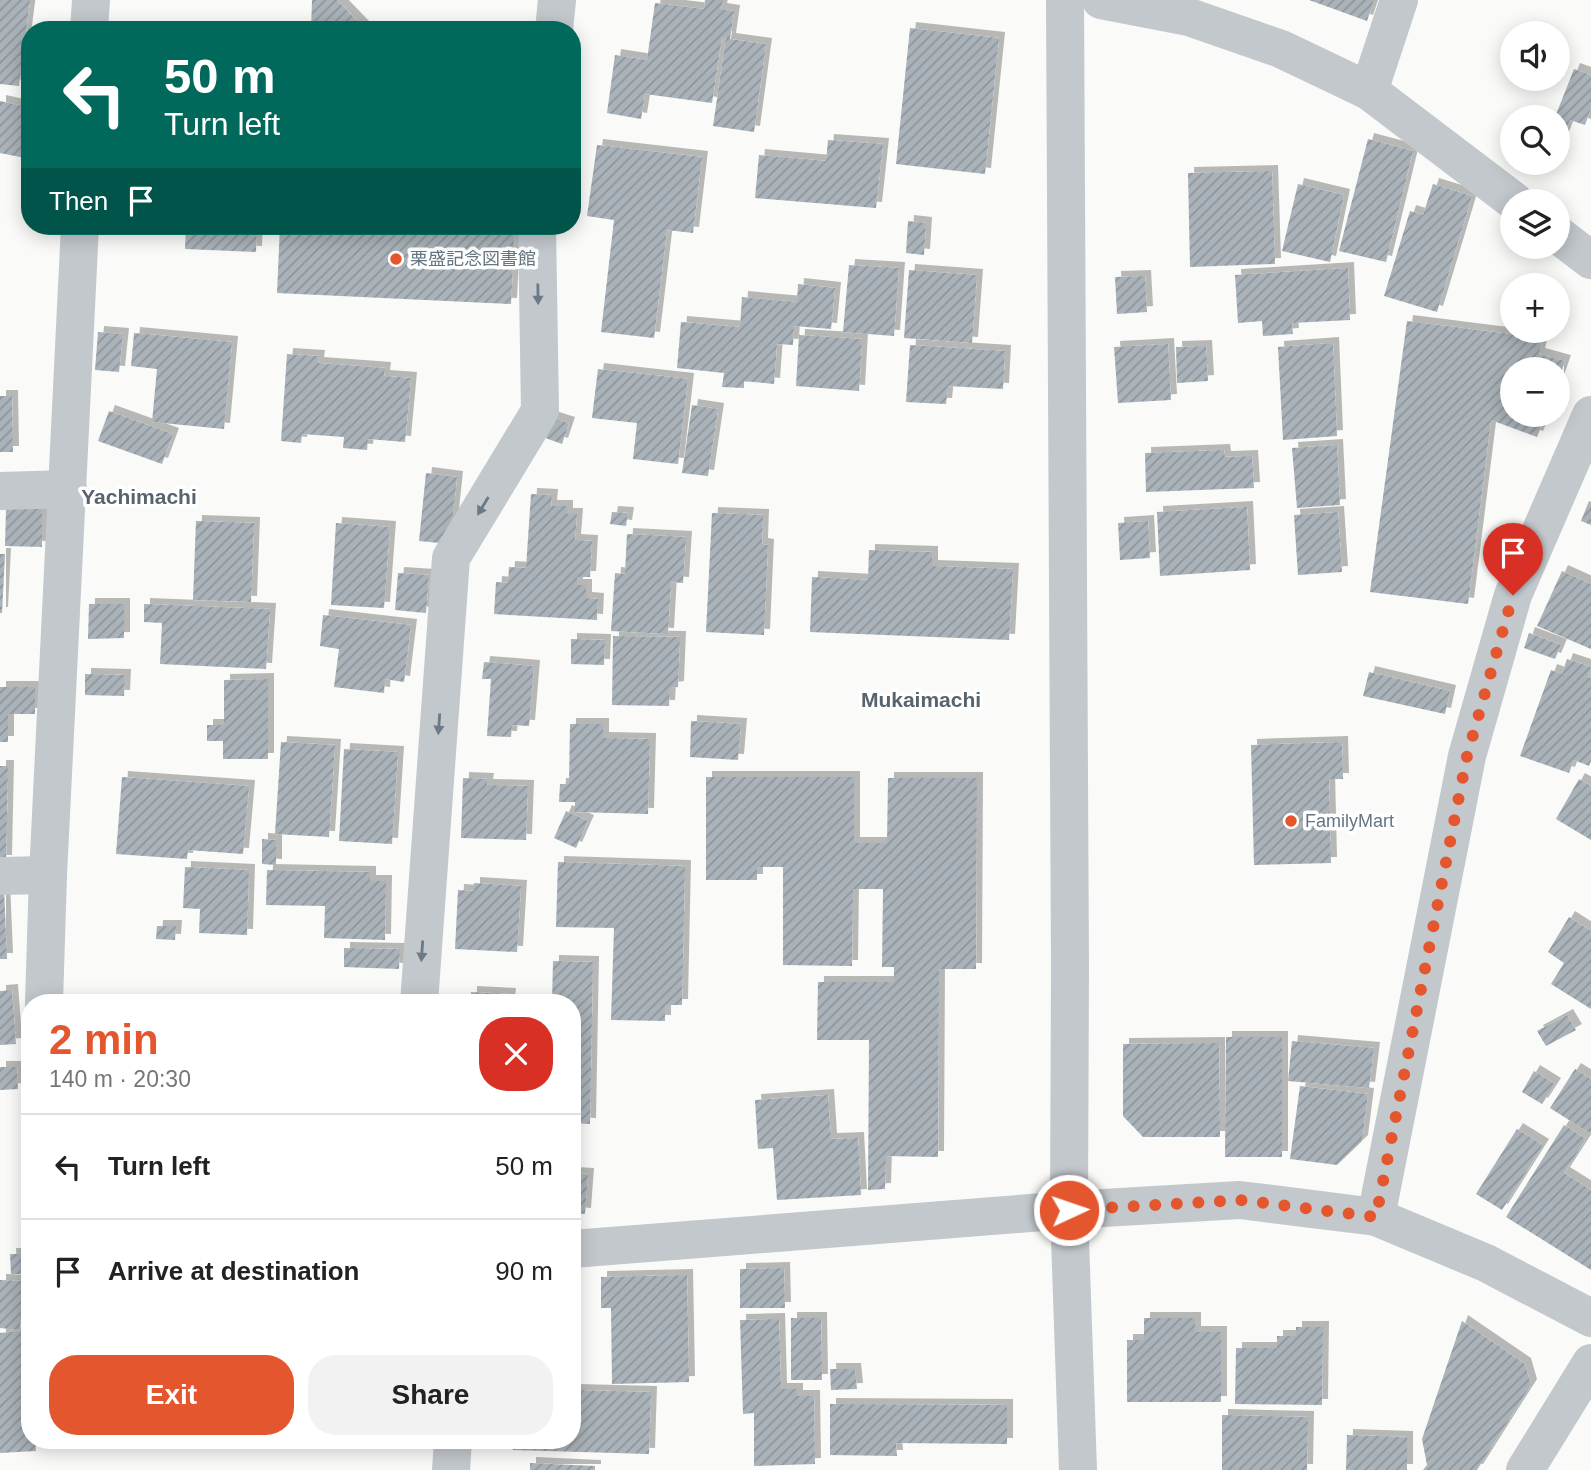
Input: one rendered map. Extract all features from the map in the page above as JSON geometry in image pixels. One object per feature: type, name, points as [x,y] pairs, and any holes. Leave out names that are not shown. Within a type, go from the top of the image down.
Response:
[{"type":"street","points":[[89,21],[90,0]]},
{"type":"street","points":[[555,21],[557,0]]},
{"type":"street","points":[[1065,0],[1069,1210],[1078,1470]]},
{"type":"street","points":[[1101,0],[1189,17],[1281,50],[1369,91],[1500,190]]},
{"type":"street","points":[[1369,91],[1399,0]]},
{"type":"street","points":[[44,994],[80,235]]},
{"type":"street","points":[[420,994],[451,558],[540,411],[537,235]]},
{"type":"street","points":[[1570,243],[1591,260]]},
{"type":"street","points":[[1376,1217],[1467,756],[1513,595],[1591,415]]},
{"type":"street","points":[[0,491],[68,489]]},
{"type":"street","points":[[0,876],[48,875]]},
{"type":"street","points":[[581,1248],[1069,1210],[1240,1200],[1376,1217],[1486,1263],[1591,1318]]},
{"type":"street","points":[[1525,1470],[1591,1363]]},
{"type":"street","points":[[451,1470],[452,1449]]},
{"type":"building","points":[[0,0],[30,0],[27,21],[21,21],[19,86],[0,84]]},
{"type":"building","points":[[312,0],[337,0],[357,21],[311,21]]},
{"type":"building","points":[[705,0],[723,0],[721,9],[734,11],[730,39],[766,44],[754,132],[713,126],[726,37],[722,37],[712,103],[645,94],[641,119],[607,113],[615,55],[647,60],[655,3],[704,9]]},
{"type":"building","points":[[1309,0],[1374,0],[1367,21]]},
{"type":"building","points":[[910,28],[999,38],[985,174],[896,164]]},
{"type":"building","points":[[1574,69],[1591,75],[1591,108],[1585,125],[1570,120],[1570,105],[1560,105],[1565,91],[1570,91],[1570,79]]},
{"type":"building","points":[[0,101],[21,106],[21,157],[0,153]]},
{"type":"building","points":[[1368,139],[1413,151],[1386,262],[1339,251]]},
{"type":"building","points":[[828,140],[883,144],[876,208],[755,198],[759,155],[826,161]]},
{"type":"building","points":[[597,145],[702,157],[693,233],[667,230],[654,338],[601,332],[614,220],[587,216]]},
{"type":"building","points":[[1272,171],[1275,264],[1190,267],[1188,173]]},
{"type":"building","points":[[1298,184],[1344,195],[1330,262],[1282,251]]},
{"type":"building","points":[[1433,184],[1472,196],[1437,312],[1384,296],[1410,211],[1423,215]]},
{"type":"building","points":[[908,221],[926,223],[924,255],[906,253]]},
{"type":"building","points":[[186,235],[257,235],[256,252],[185,249]]},
{"type":"building","name":"栗盛記念図書館","points":[[280,235],[515,235],[511,304],[277,293]]},
{"type":"building","points":[[849,265],[899,268],[894,336],[843,332]]},
{"type":"building","points":[[1348,268],[1350,320],[1292,323],[1293,334],[1263,336],[1262,321],[1238,323],[1235,275]]},
{"type":"building","points":[[909,270],[977,275],[972,343],[904,338]]},
{"type":"building","points":[[1145,276],[1147,312],[1117,314],[1115,277]]},
{"type":"building","points":[[798,284],[835,288],[831,329],[794,326],[793,345],[777,344],[774,384],[744,381],[744,388],[722,387],[724,373],[677,368],[681,322],[740,327],[742,297],[797,302]]},
{"type":"building","points":[[1407,321],[1500,333],[1500,343],[1542,343],[1539,354],[1550,357],[1500,357],[1500,423],[1491,420],[1468,604],[1370,592]]},
{"type":"building","points":[[98,332],[123,334],[119,372],[95,370]]},
{"type":"building","points":[[134,333],[232,342],[224,429],[152,422],[157,369],[131,366]]},
{"type":"building","points":[[799,335],[862,339],[859,391],[796,386]]},
{"type":"building","points":[[1333,343],[1337,436],[1283,440],[1278,347]]},
{"type":"building","points":[[1168,344],[1171,400],[1118,403],[1114,347]]},
{"type":"building","points":[[910,345],[1005,351],[1003,389],[948,386],[946,404],[906,402]]},
{"type":"building","points":[[1206,346],[1208,381],[1177,383],[1176,347]]},
{"type":"building","points":[[287,354],[319,356],[318,363],[385,368],[384,376],[411,378],[405,442],[368,439],[367,450],[343,448],[344,437],[302,434],[301,443],[281,441]]},
{"type":"building","points":[[598,369],[688,379],[678,464],[633,459],[637,423],[592,418]]},
{"type":"building","points":[[0,396],[12,396],[13,452],[0,452]]},
{"type":"building","points":[[692,405],[718,409],[708,476],[682,473]]},
{"type":"building","points":[[109,411],[173,434],[162,464],[98,441]]},
{"type":"building","points":[[547,416],[569,423],[562,444],[540,436]]},
{"type":"building","points":[[1510,427],[1541,427],[1537,437]]},
{"type":"building","points":[[1337,445],[1340,505],[1297,508],[1292,448]]},
{"type":"building","points":[[1224,450],[1225,457],[1252,456],[1254,488],[1146,492],[1145,453]]},
{"type":"building","points":[[426,473],[457,477],[450,544],[419,541]]},
{"type":"building","points":[[531,494],[552,495],[551,506],[567,506],[567,514],[577,514],[575,540],[592,541],[590,577],[577,577],[577,585],[586,585],[586,598],[598,599],[597,620],[494,614],[496,582],[508,583],[509,567],[526,568]]},
{"type":"building","points":[[1589,501],[1591,502],[1591,525],[1581,521]]},
{"type":"building","points":[[1247,507],[1250,570],[1160,576],[1157,512]]},
{"type":"building","points":[[6,508],[42,509],[42,547],[5,546]]},
{"type":"building","points":[[612,512],[628,513],[626,526],[610,524]]},
{"type":"building","points":[[1338,512],[1342,572],[1298,575],[1294,515]]},
{"type":"building","points":[[712,513],[763,515],[762,544],[768,545],[764,635],[706,632]]},
{"type":"building","points":[[196,521],[254,523],[251,602],[193,600]]},
{"type":"building","points":[[1148,521],[1150,558],[1120,560],[1118,523]]},
{"type":"building","points":[[336,523],[390,527],[384,608],[331,605]]},
{"type":"building","points":[[627,534],[686,537],[683,583],[671,582],[668,634],[611,631],[615,573],[625,574]]},
{"type":"building","points":[[869,550],[932,552],[932,566],[1013,569],[1009,640],[810,632],[812,577],[868,580]]},
{"type":"building","points":[[0,554],[5,554],[2,613],[0,613]]},
{"type":"building","points":[[1562,571],[1591,584],[1591,649],[1537,626]]},
{"type":"building","points":[[398,573],[429,575],[426,613],[395,610]]},
{"type":"building","points":[[89,604],[124,604],[124,638],[88,639]]},
{"type":"building","points":[[144,604],[270,609],[266,669],[160,664],[162,623],[144,622]]},
{"type":"building","points":[[323,615],[411,625],[404,682],[385,679],[384,693],[334,687],[339,649],[320,646]]},
{"type":"building","points":[[1529,633],[1561,645],[1555,659],[1524,648]]},
{"type":"building","points":[[613,636],[680,637],[678,687],[670,688],[669,706],[612,705]]},
{"type":"building","points":[[571,639],[605,640],[604,665],[571,664]]},
{"type":"building","points":[[1567,659],[1591,667],[1588,677],[1591,678],[1591,761],[1589,766],[1574,760],[1569,773],[1520,756],[1551,670],[1562,674]]},
{"type":"building","points":[[484,662],[534,666],[529,726],[512,725],[511,737],[487,736],[491,679],[482,679]]},
{"type":"building","points":[[1369,672],[1450,691],[1445,714],[1363,696]]},
{"type":"building","points":[[85,674],[125,675],[124,696],[85,695]]},
{"type":"building","points":[[268,679],[268,759],[223,759],[223,741],[207,741],[207,725],[224,725],[224,680]]},
{"type":"building","points":[[0,687],[35,687],[35,714],[8,714],[8,742],[0,742]]},
{"type":"building","points":[[691,721],[741,724],[738,760],[690,757]]},
{"type":"building","points":[[570,724],[603,724],[603,738],[650,739],[648,814],[575,812],[575,802],[559,802],[560,784],[569,784]]},
{"type":"building","points":[[281,742],[335,745],[329,837],[275,834]]},
{"type":"building","name":"FamilyMart","points":[[1342,742],[1343,779],[1329,779],[1331,863],[1254,865],[1251,745]]},
{"type":"building","points":[[344,749],[398,752],[392,844],[339,841]]},
{"type":"building","points":[[0,766],[8,766],[6,861],[0,861]]},
{"type":"building","points":[[122,777],[249,786],[243,854],[188,850],[187,859],[116,854]]},
{"type":"building","points":[[706,777],[854,777],[854,843],[887,843],[888,778],[977,778],[976,969],[939,969],[938,1157],[886,1156],[885,1189],[868,1190],[869,1040],[817,1040],[818,982],[894,982],[894,967],[882,967],[883,889],[853,889],[852,966],[783,965],[783,867],[757,867],[757,880],[706,880]]},
{"type":"building","points":[[463,778],[488,779],[487,785],[528,786],[526,840],[461,838]]},
{"type":"building","points":[[1579,779],[1591,786],[1591,840],[1556,819]]},
{"type":"building","points":[[566,811],[588,821],[576,848],[554,838]]},
{"type":"building","points":[[262,839],[276,840],[276,865],[262,864]]},
{"type":"building","points":[[558,862],[685,866],[682,1005],[665,1005],[665,1021],[611,1020],[614,928],[556,927]]},
{"type":"building","points":[[185,867],[249,870],[247,935],[199,933],[200,909],[183,908]]},
{"type":"building","points":[[267,870],[370,872],[370,881],[386,881],[385,940],[324,938],[325,906],[266,905]]},
{"type":"building","points":[[474,883],[521,886],[517,952],[455,949],[458,890],[474,891]]},
{"type":"building","points":[[0,888],[4,888],[7,959],[0,959]]},
{"type":"building","points":[[1569,917],[1591,931],[1591,1009],[1551,984],[1564,963],[1548,952]]},
{"type":"building","points":[[157,926],[176,926],[175,940],[156,939]]},
{"type":"building","points":[[344,948],[400,949],[399,969],[344,967]]},
{"type":"building","points":[[553,961],[593,962],[590,1124],[581,1124],[581,994],[552,994]]},
{"type":"building","points":[[12,990],[16,1044],[0,1045],[0,991]]},
{"type":"building","points":[[471,992],[510,994],[471,994]]},
{"type":"building","points":[[1567,1015],[1576,1030],[1546,1046],[1537,1031]]},
{"type":"building","points":[[1226,1037],[1282,1037],[1282,1157],[1225,1157]]},
{"type":"building","points":[[1292,1041],[1374,1048],[1369,1088],[1288,1081]]},
{"type":"building","points":[[1219,1043],[1220,1137],[1143,1137],[1123,1116],[1123,1044]]},
{"type":"building","points":[[0,1067],[17,1067],[18,1089],[0,1090]]},
{"type":"building","points":[[1575,1069],[1591,1079],[1591,1134],[1550,1108]]},
{"type":"building","points":[[1534,1071],[1555,1084],[1542,1104],[1522,1092]]},
{"type":"building","points":[[1300,1086],[1368,1094],[1362,1141],[1337,1165],[1290,1159]]},
{"type":"building","points":[[828,1095],[831,1139],[858,1138],[861,1195],[777,1200],[773,1148],[758,1149],[755,1100]]},
{"type":"building","points":[[1564,1125],[1586,1139],[1564,1173],[1591,1190],[1591,1270],[1506,1217]]},
{"type":"building","points":[[1517,1129],[1543,1145],[1502,1210],[1476,1194]]},
{"type":"building","points":[[581,1174],[588,1174],[585,1214],[581,1214]]},
{"type":"building","points":[[10,1254],[21,1254],[21,1274],[11,1274]]},
{"type":"building","points":[[784,1268],[785,1308],[740,1308],[740,1269]]},
{"type":"building","points":[[687,1275],[689,1382],[612,1384],[611,1308],[601,1308],[601,1277]]},
{"type":"building","points":[[0,1280],[21,1281],[20,1330],[0,1328]]},
{"type":"building","points":[[791,1318],[821,1318],[822,1380],[791,1380]]},
{"type":"building","points":[[1144,1318],[1195,1318],[1195,1332],[1221,1332],[1221,1402],[1127,1402],[1127,1340],[1144,1340]]},
{"type":"building","points":[[779,1319],[781,1389],[797,1389],[797,1396],[814,1396],[815,1464],[754,1466],[754,1413],[743,1414],[740,1320]]},
{"type":"building","points":[[1462,1321],[1525,1364],[1531,1385],[1477,1470],[1423,1470],[1427,1465],[1422,1439]]},
{"type":"building","points":[[1296,1327],[1323,1327],[1322,1405],[1235,1404],[1236,1348],[1277,1348],[1277,1336],[1296,1336]]},
{"type":"building","points":[[21,1331],[21,1449],[36,1451],[0,1453],[0,1333]]},
{"type":"building","points":[[830,1369],[855,1369],[857,1389],[831,1390]]},
{"type":"building","points":[[581,1390],[651,1392],[649,1454],[513,1450],[581,1449]]},
{"type":"building","points":[[830,1404],[1007,1405],[1007,1444],[896,1443],[897,1456],[830,1455]]},
{"type":"building","points":[[1222,1415],[1308,1417],[1307,1470],[1222,1470]]},
{"type":"building","points":[[1347,1435],[1407,1437],[1407,1470],[1346,1470]]},
{"type":"building","points":[[530,1463],[595,1466],[595,1470],[530,1470]]},
{"type":"place","name":"栗盛記念図書館","points":[[396,259]]},
{"type":"place","name":"FamilyMart","points":[[1291,821]]},
{"type":"district","name":"Yachimachi","points":[[139,497]]},
{"type":"district","name":"Mukaimachi","points":[[921,700]]},
{"type":"route","points":[[1069,1210],[1240,1200],[1376,1217],[1467,756],[1513,595]]}]
